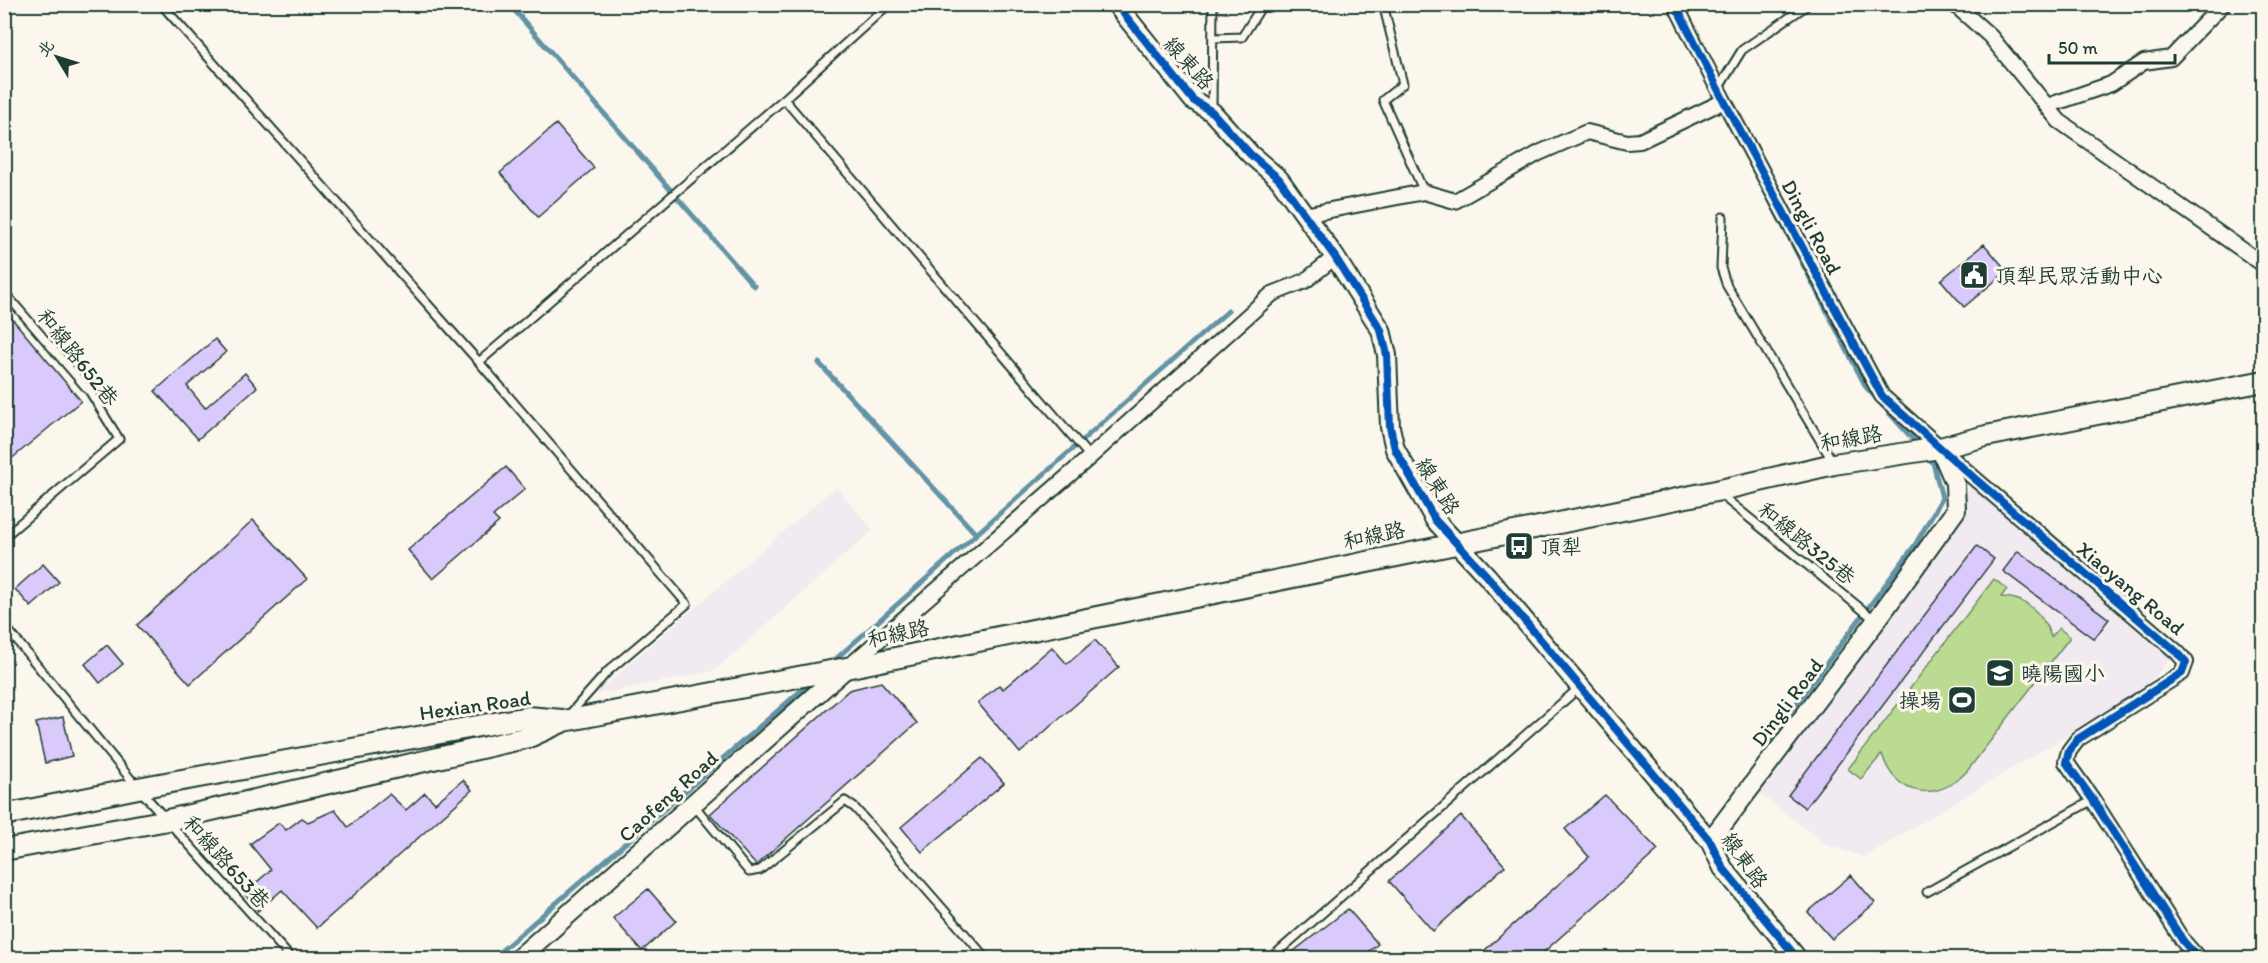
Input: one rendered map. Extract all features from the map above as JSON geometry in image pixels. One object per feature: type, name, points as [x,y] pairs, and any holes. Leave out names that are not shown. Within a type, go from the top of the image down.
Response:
[{"type":"main road","name":"和線路","points":[[564,721],[846,668],[1716,491],[1834,464],[1940,448],[1986,436],[2264,381]]},
{"type":"main road","name":"Hexian Road","points":[[4,815],[138,788],[528,717],[564,721]]},
{"type":"main road","name":"Hexian Road","points":[[4,850],[168,820],[529,737],[564,721]]},
{"type":"street","name":"線東路","points":[[1116,4],[1193,100],[1212,112],[1250,153],[1279,179],[1335,257],[1381,330],[1387,355],[1390,427],[1395,449],[1435,520],[1487,576],[1710,841],[1723,868],[1797,958]]},
{"type":"street","name":"Dingli Road","points":[[1675,4],[1724,101],[1882,396],[1940,448],[1956,483],[1956,510],[1876,621],[1710,841]]},
{"type":"street","points":[[1954,4],[1990,36],[2059,121],[2264,265]]},
{"type":"street","points":[[2047,106],[2111,84],[2144,62],[2171,58],[2223,4]]},
{"type":"street","points":[[1304,214],[1424,192],[1455,201],[1539,153],[1587,132],[1627,142],[1640,141],[1724,101]]},
{"type":"street","points":[[846,668],[1090,457],[1272,294],[1305,281],[1335,257]]},
{"type":"street","name":"Xiaoyang Road","points":[[1940,448],[2186,662],[2182,673],[2078,739],[2068,751],[2066,762],[2093,800],[2183,941],[2198,958]]},
{"type":"street","name":"Caofeng Road","points":[[519,958],[846,668]]},
{"type":"lane","points":[[161,4],[479,362],[687,604],[608,671],[564,721]]},
{"type":"lane","points":[[479,362],[784,99],[889,4]]},
{"type":"lane","points":[[1212,112],[1213,4]]},
{"type":"lane","points":[[1213,38],[1242,37],[1263,4]]},
{"type":"lane","points":[[1383,4],[1403,84],[1383,100],[1424,192]]},
{"type":"lane","points":[[1718,88],[1742,50],[1809,4]]},
{"type":"lane","points":[[784,99],[1090,457]]},
{"type":"lane","points":[[1723,217],[1721,268],[1727,286],[1834,464]]},
{"type":"lane","name":"和線路652巷","points":[[4,292],[90,392],[119,439],[4,537]]},
{"type":"lane","name":"和線路325巷","points":[[1716,491],[1876,621]]},
{"type":"lane","points":[[4,625],[138,788]]},
{"type":"lane","points":[[1271,958],[1581,686]]},
{"type":"lane","name":"和線路653巷","points":[[138,788],[291,958]]},
{"type":"lane","points":[[1927,892],[2093,800]]},
{"type":"lane","points":[[693,804],[749,872],[760,870],[845,801],[855,808],[986,958]]},
{"type":"shaded area","name":"曉陽國小","points":[[1970,486],[2172,657],[2145,689],[1864,857],[1827,845],[1755,790],[1963,508]]},
{"type":"shaded area","points":[[836,487],[873,530],[714,671],[593,695]]},
{"type":"green space","points":[[1994,579],[2007,589],[2001,597],[2026,603],[2038,614],[2048,628],[2051,637],[2059,628],[2070,637],[1968,770],[1957,781],[1944,788],[1931,791],[1919,791],[1907,787],[1888,769],[1882,754],[1861,779],[1848,769]]},
{"type":"building","points":[[556,124],[594,168],[538,217],[500,173]]},
{"type":"building","name":"頂犁民眾活動中心","points":[[1984,244],[2007,271],[1964,307],[1941,280]]},
{"type":"building","points":[[4,309],[81,401],[4,465]]},
{"type":"building","points":[[215,339],[226,352],[187,386],[205,408],[245,373],[257,387],[198,439],[155,391]]},
{"type":"building","points":[[506,467],[525,489],[493,516],[499,522],[433,579],[408,550]]},
{"type":"building","points":[[253,520],[307,579],[190,684],[137,625]]},
{"type":"building","points":[[1977,546],[1994,559],[1805,808],[1788,795]]},
{"type":"building","points":[[2018,551],[2109,619],[2094,639],[2003,571]]},
{"type":"building","points":[[43,564],[59,582],[31,607],[15,589]]},
{"type":"building","points":[[1095,640],[1119,667],[1020,753],[978,703],[999,685],[1003,689],[1052,647],[1067,664]]},
{"type":"building","points":[[107,645],[123,664],[100,683],[85,664]]},
{"type":"building","points":[[881,682],[917,723],[756,865],[710,814],[849,690]]},
{"type":"building","points":[[63,717],[72,756],[45,763],[36,723]]},
{"type":"building","points":[[982,758],[1004,783],[922,852],[901,827]]},
{"type":"building","points":[[463,780],[472,790],[317,928],[282,890],[258,911],[244,893],[271,870],[250,844],[279,823],[286,830],[302,818],[308,822],[335,810],[348,827],[389,794],[406,810],[425,793],[435,803]]},
{"type":"building","points":[[1605,795],[1658,850],[1537,958],[1476,958],[1589,857],[1565,829]]},
{"type":"building","points":[[1461,816],[1505,866],[1433,931],[1389,881]]},
{"type":"building","points":[[1851,875],[1875,903],[1832,939],[1808,912]]},
{"type":"building","points":[[648,889],[676,921],[642,951],[613,918]]},
{"type":"building","points":[[1348,909],[1378,944],[1361,958],[1285,958]]},
{"type":"waterway","points":[[509,4],[754,286]]},
{"type":"waterway","points":[[1761,183],[1866,387],[1919,446]]},
{"type":"waterway","points":[[830,664],[1228,311]]},
{"type":"waterway","points":[[819,363],[976,534]]},
{"type":"waterway","points":[[1767,743],[1915,545],[1942,498],[1933,463],[1927,456]]},
{"type":"waterway","points":[[493,958],[812,681]]},
{"type":"cycle path","points":[[1116,4],[1193,100],[1212,112],[1250,154],[1279,179],[1335,257],[1381,330],[1387,355],[1390,427],[1395,449],[1435,520],[1487,576],[1710,841],[1723,868],[1797,958]]},
{"type":"cycle path","points":[[1675,4],[1724,101],[1882,396],[2186,662],[2182,673],[2078,739],[2069,751],[2066,762],[2093,800],[2183,941],[2198,958]]},
{"type":"place","name":"頂犁民眾活動中心","points":[[1974,275]]},
{"type":"place","name":"頂犁","points":[[1519,546]]},
{"type":"place","name":"曉陽國小","points":[[2000,673]]},
{"type":"place","name":"操場","points":[[1962,700]]}]
